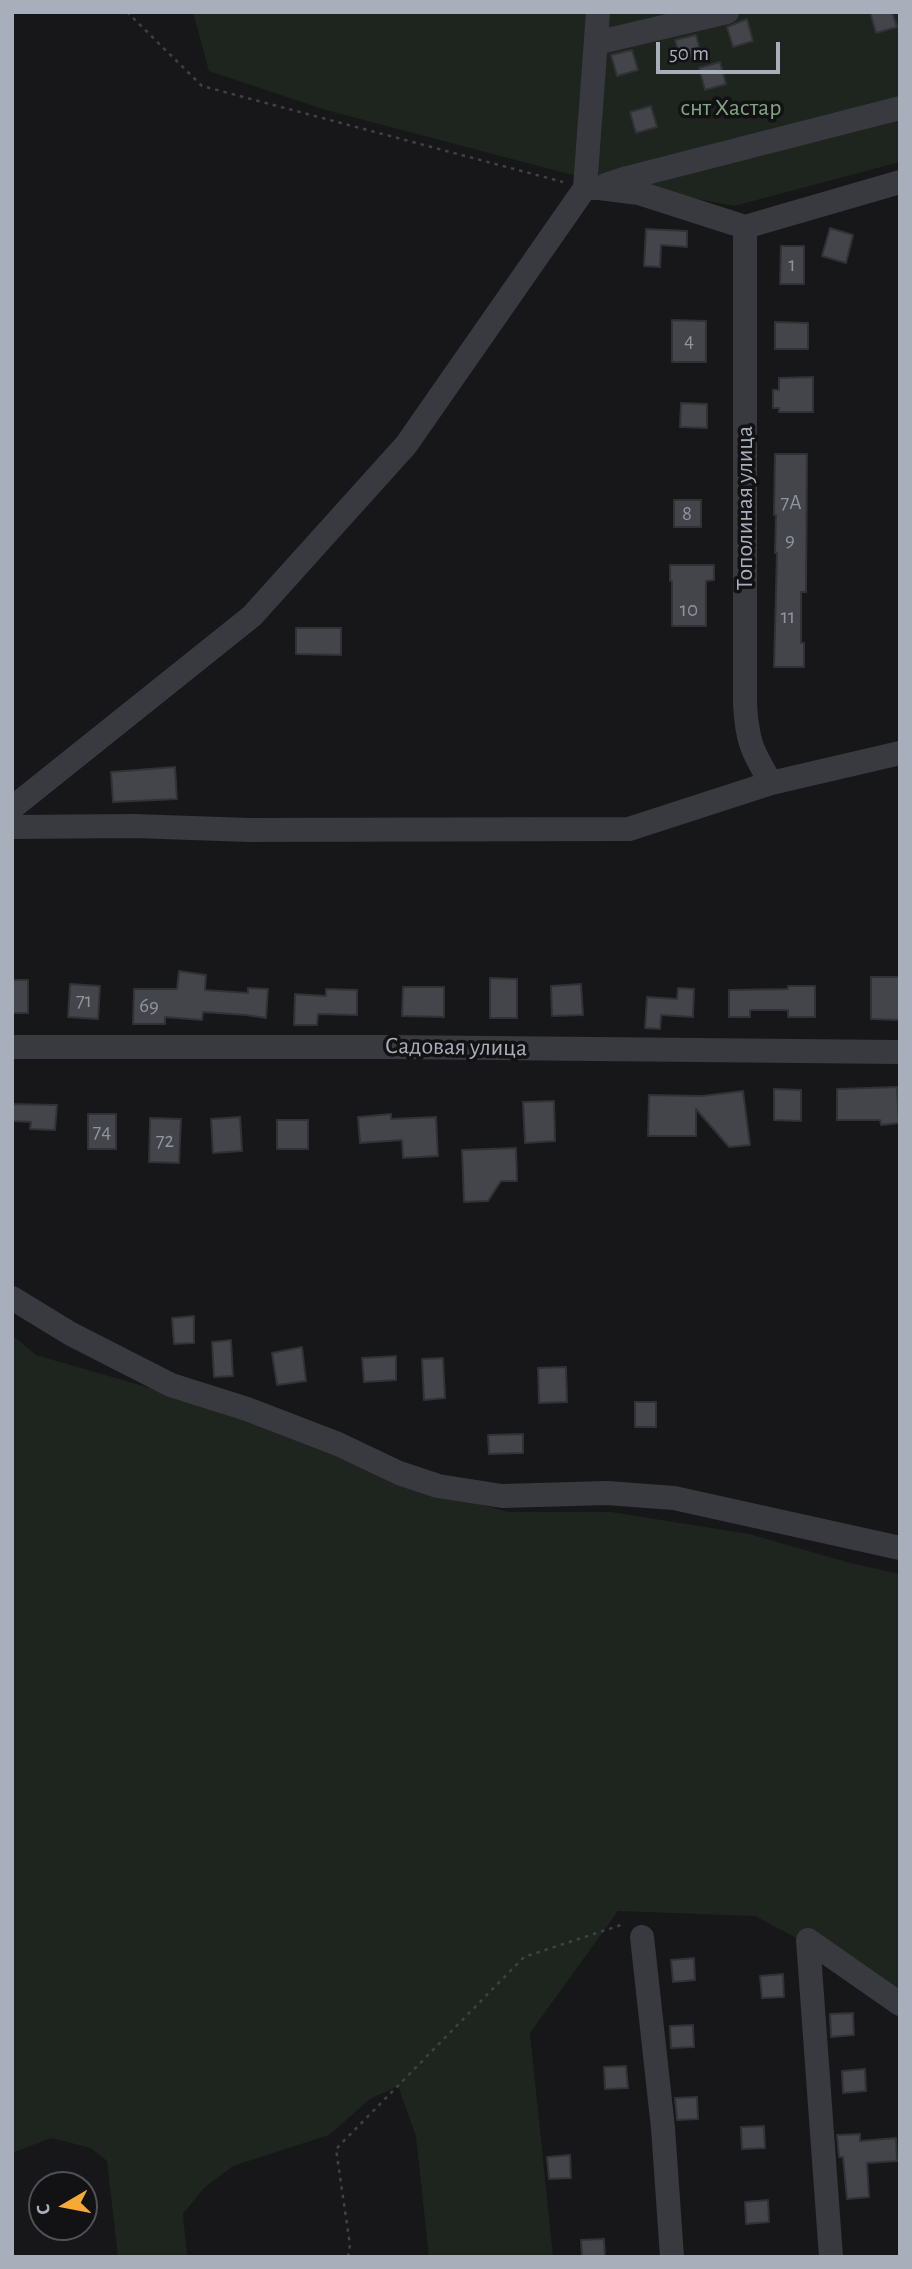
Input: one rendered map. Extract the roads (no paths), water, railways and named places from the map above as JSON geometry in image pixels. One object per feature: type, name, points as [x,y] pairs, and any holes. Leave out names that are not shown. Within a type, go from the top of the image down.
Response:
[{"type":"street","points":[[12,808],[252,616],[406,445],[592,188],[598,12]]},
{"type":"street","points":[[596,43],[727,12]]},
{"type":"street","points":[[592,188],[900,108]]},
{"type":"street","points":[[592,188],[639,193],[745,227],[900,182]]},
{"type":"street","name":"Тополиная улица","points":[[745,227],[746,732],[753,753],[771,783]]},
{"type":"street","points":[[12,827],[628,830],[771,783],[900,753]]},
{"type":"street","name":"Садовая улица","points":[[12,1047],[404,1047],[900,1052]]},
{"type":"street","points":[[12,1298],[71,1334],[171,1385],[247,1409],[338,1444],[398,1473],[438,1486],[502,1496],[607,1493],[674,1499],[900,1548]]},
{"type":"street","points":[[642,1937],[663,2128],[672,2257]]},
{"type":"street","points":[[831,2257],[808,1940],[900,2004]]},
{"type":"park label","name":"снт Хастар","points":[[731,108]]}]
